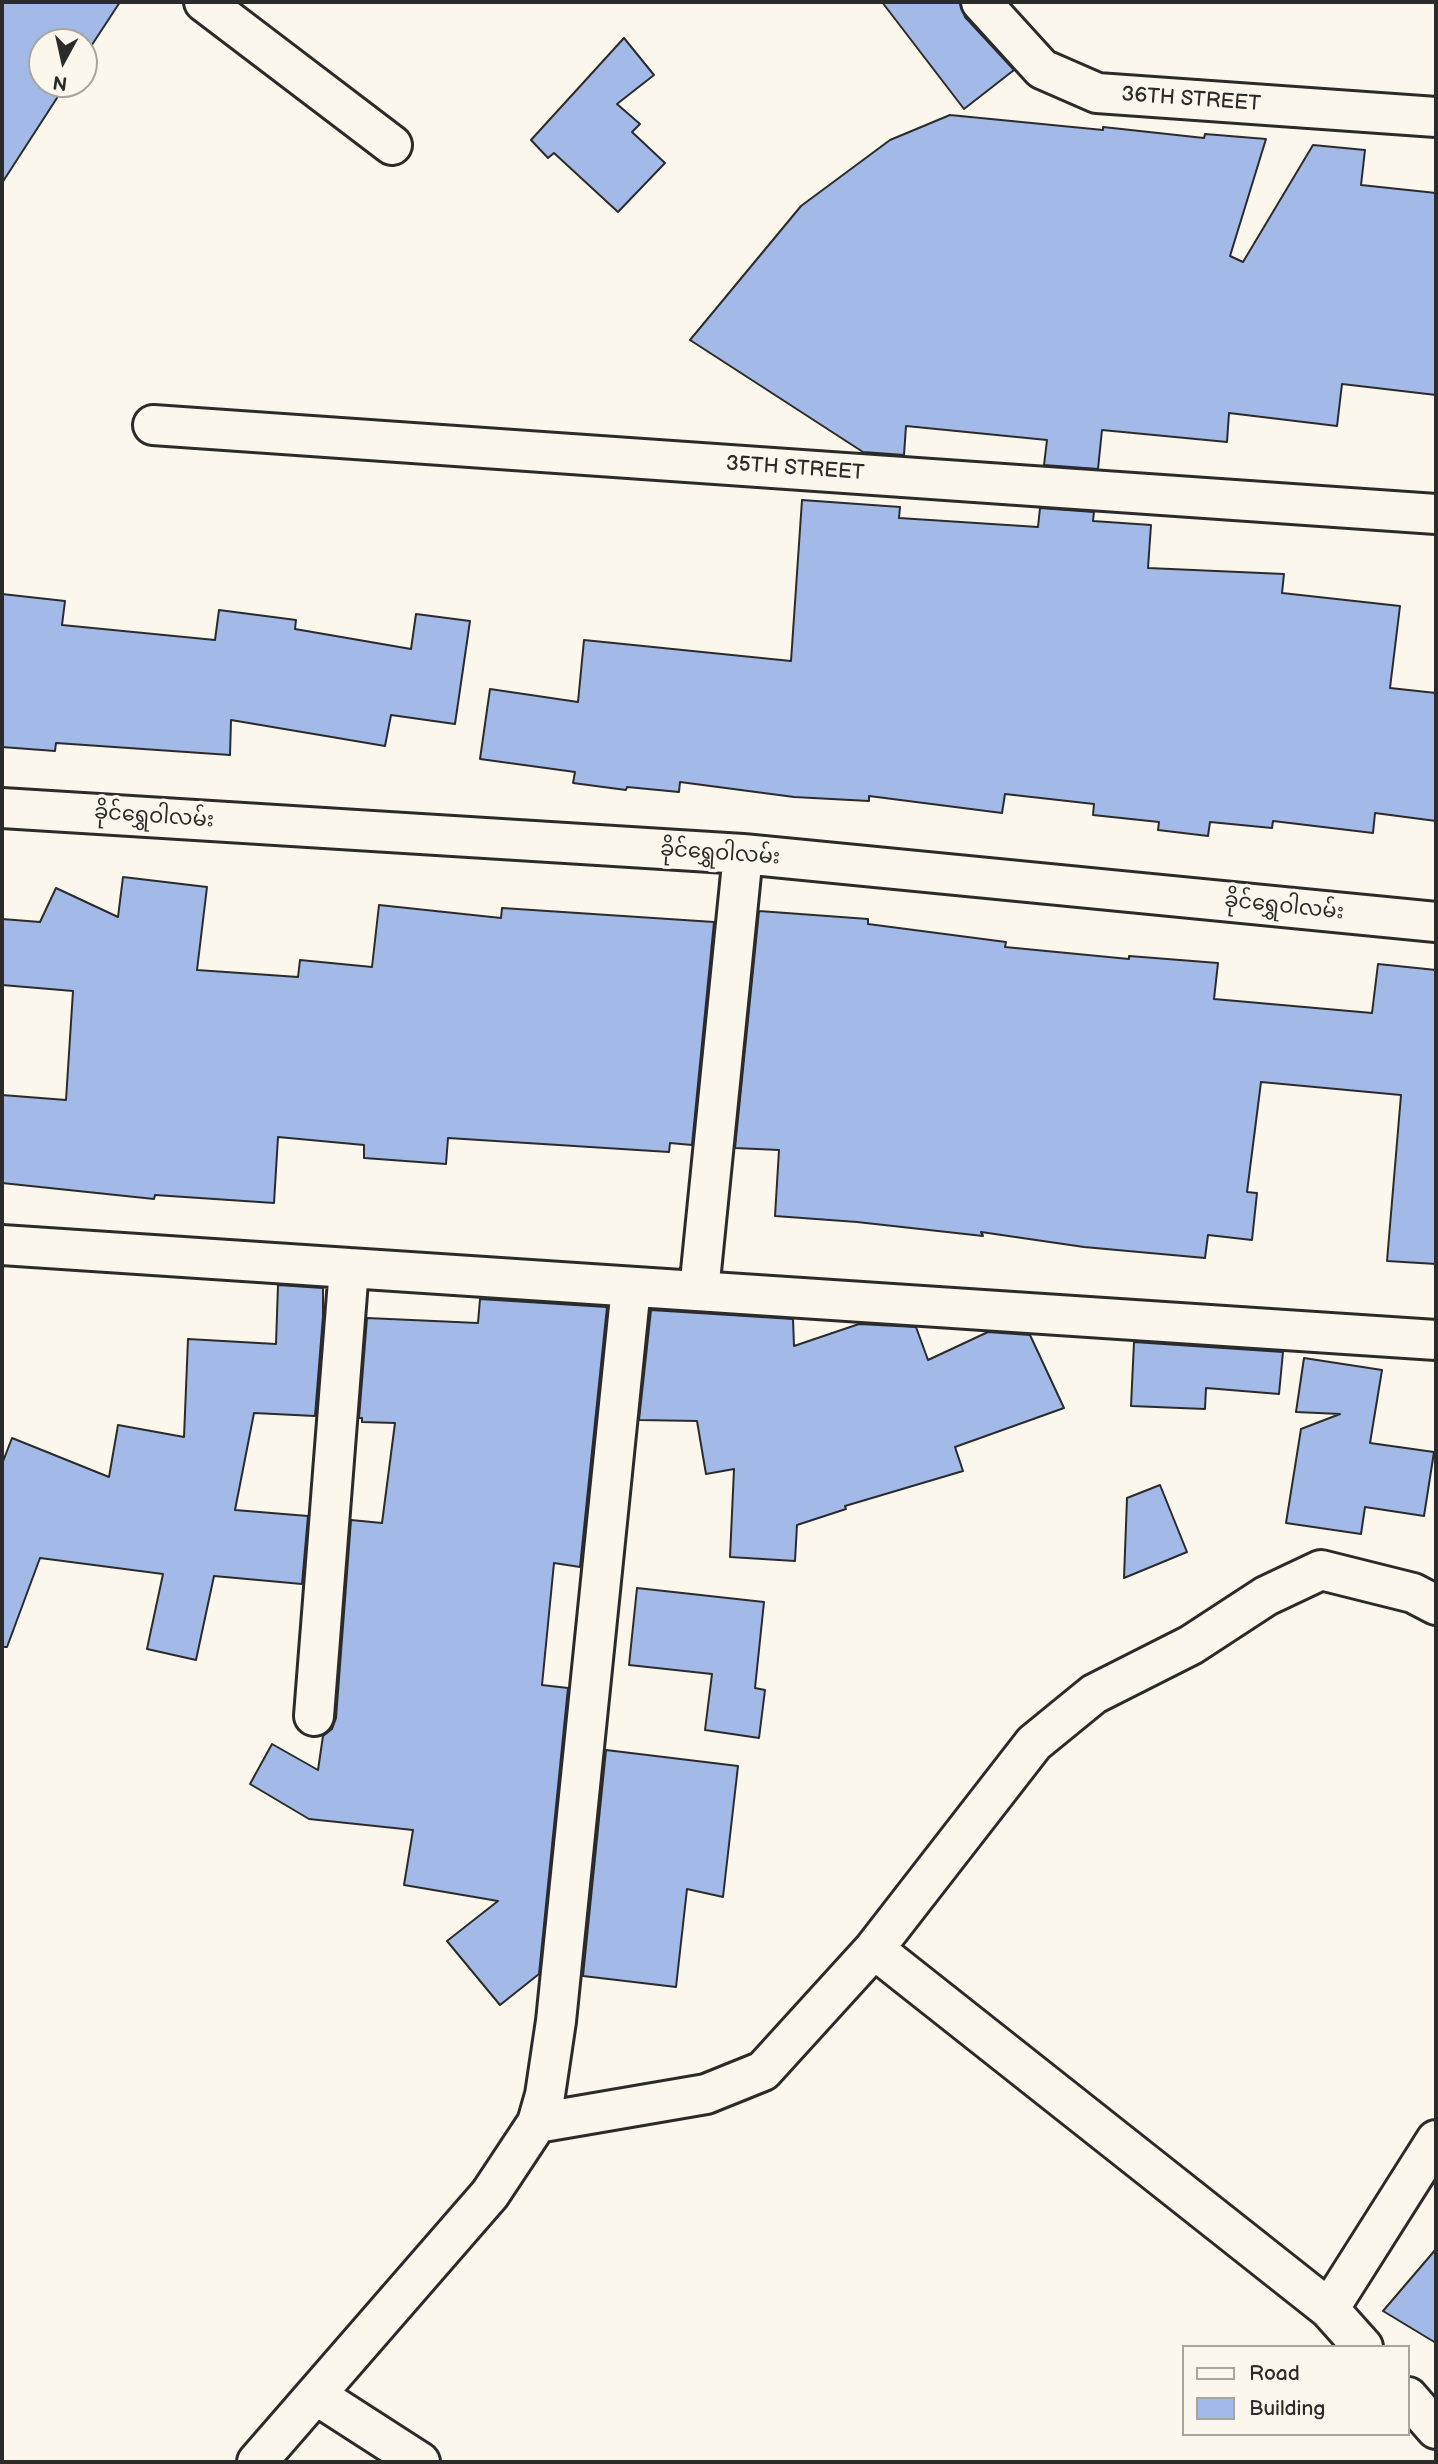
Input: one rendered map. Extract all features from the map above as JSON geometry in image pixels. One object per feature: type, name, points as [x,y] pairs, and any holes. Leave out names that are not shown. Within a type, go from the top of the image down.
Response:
[{"type":"street","points":[[204,2],[392,145]]},
{"type":"street","name":"36TH STREET","points":[[981,2],[1042,69],[1097,93],[1436,117]]},
{"type":"street","name":"35TH STREET","points":[[153,425],[1436,514]]},
{"type":"street","name":"ခိုင်ရွှေဝါလမ်း","points":[[2,808],[743,854],[1436,922]]},
{"type":"street","points":[[699,1291],[743,854]]},
{"type":"street","points":[[2,1245],[1436,1340]]},
{"type":"street","points":[[314,1716],[349,1268]]},
{"type":"street","points":[[257,2462],[490,2193],[537,2123],[545,2095],[556,2021],[631,1287]]},
{"type":"street","points":[[537,2123],[706,2094],[763,2071],[874,1949],[1034,1743],[1094,1694],[1191,1645],[1266,1596],[1321,1570],[1413,1592],[1436,1605]]},
{"type":"street","points":[[874,1949],[1329,2309],[1361,2345]]},
{"type":"street","points":[[1329,2309],[1436,2140]]},
{"type":"street","points":[[316,2395],[420,2462]]},
{"type":"street","points":[[1410,2400],[1436,2429]]},
{"type":"building","points":[[2,2],[120,2],[98,36],[98,28],[28,28],[28,98],[57,98],[2,183]]},
{"type":"building","points":[[882,2],[960,2],[965,17],[1014,70],[964,109]]},
{"type":"building","points":[[624,38],[654,75],[617,104],[640,124],[632,132],[665,163],[618,212],[554,153],[548,158],[531,140]]},
{"type":"building","points":[[950,115],[1204,138],[1205,134],[1266,139],[1230,256],[1243,262],[1313,145],[1365,150],[1361,185],[1436,193],[1436,395],[1342,384],[1337,426],[1229,413],[1227,442],[1102,430],[1098,469],[1044,465],[1047,440],[906,426],[904,455],[863,452],[690,340],[801,206],[890,140]]},
{"type":"building","points":[[802,500],[900,507],[899,518],[1038,527],[1040,508],[1094,512],[1093,521],[1151,525],[1148,568],[1284,574],[1282,593],[1400,606],[1390,688],[1436,693],[1436,821],[1375,813],[1373,833],[1273,821],[1272,828],[1210,822],[1208,836],[1158,830],[1159,822],[1093,815],[1094,804],[1005,794],[1002,813],[869,796],[869,801],[794,797],[680,782],[679,792],[627,787],[626,790],[573,783],[575,772],[480,759],[490,689],[578,702],[584,640],[791,661]]},
{"type":"building","points":[[2,594],[65,601],[62,625],[215,640],[219,610],[296,620],[295,629],[411,649],[416,614],[470,621],[455,724],[391,715],[385,746],[231,720],[230,755],[56,743],[55,751],[2,747]]},
{"type":"building","points":[[123,877],[207,887],[197,970],[298,977],[300,960],[372,967],[379,905],[501,918],[502,908],[714,922],[692,1145],[670,1143],[669,1152],[448,1138],[446,1164],[364,1158],[364,1145],[278,1137],[274,1203],[155,1195],[154,1199],[2,1183],[2,1095],[66,1100],[73,991],[2,985],[2,919],[40,922],[56,888],[118,917]]},
{"type":"building","points":[[759,911],[868,919],[868,924],[1006,942],[1005,947],[1129,959],[1129,956],[1218,963],[1214,999],[1372,1013],[1378,964],[1436,970],[1436,1264],[1387,1261],[1401,1095],[1261,1082],[1247,1192],[1257,1193],[1252,1240],[1208,1235],[1205,1258],[1084,1247],[981,1232],[983,1236],[775,1216],[779,1150],[735,1148]]},
{"type":"building","points":[[278,1285],[323,1288],[315,1416],[254,1413],[235,1510],[308,1516],[302,1584],[214,1576],[196,1660],[147,1649],[163,1574],[40,1558],[7,1647],[2,1647],[2,1464],[12,1438],[109,1477],[118,1425],[184,1437],[188,1339],[276,1344]]},
{"type":"building","points":[[480,1299],[607,1307],[580,1567],[554,1563],[542,1685],[568,1688],[539,1974],[500,2005],[447,1941],[498,1901],[404,1885],[413,1830],[309,1819],[250,1784],[272,1744],[318,1770],[323,1736],[332,1729],[336,1718],[351,1520],[382,1523],[395,1423],[362,1422],[362,1418],[359,1418],[367,1318],[478,1323]]},
{"type":"building","points":[[651,1310],[793,1319],[794,1346],[859,1324],[916,1327],[928,1360],[988,1332],[1030,1335],[1064,1408],[955,1447],[963,1471],[845,1506],[846,1509],[797,1525],[795,1561],[730,1557],[734,1469],[706,1474],[697,1421],[639,1420]]},
{"type":"building","points":[[1134,1342],[1283,1352],[1279,1394],[1206,1388],[1205,1409],[1131,1406]]},
{"type":"building","points":[[1304,1358],[1382,1370],[1370,1443],[1434,1452],[1424,1516],[1365,1507],[1361,1534],[1286,1523],[1301,1429],[1340,1414],[1296,1412]]},
{"type":"building","points":[[1160,1485],[1187,1552],[1124,1578],[1127,1498]]},
{"type":"building","points":[[637,1588],[764,1602],[755,1688],[765,1690],[759,1738],[705,1730],[712,1674],[629,1665]]},
{"type":"building","points":[[606,1750],[738,1766],[723,1897],[687,1889],[676,1987],[583,1976]]},
{"type":"building","points":[[1436,2249],[1436,2343],[1383,2311]]}]
